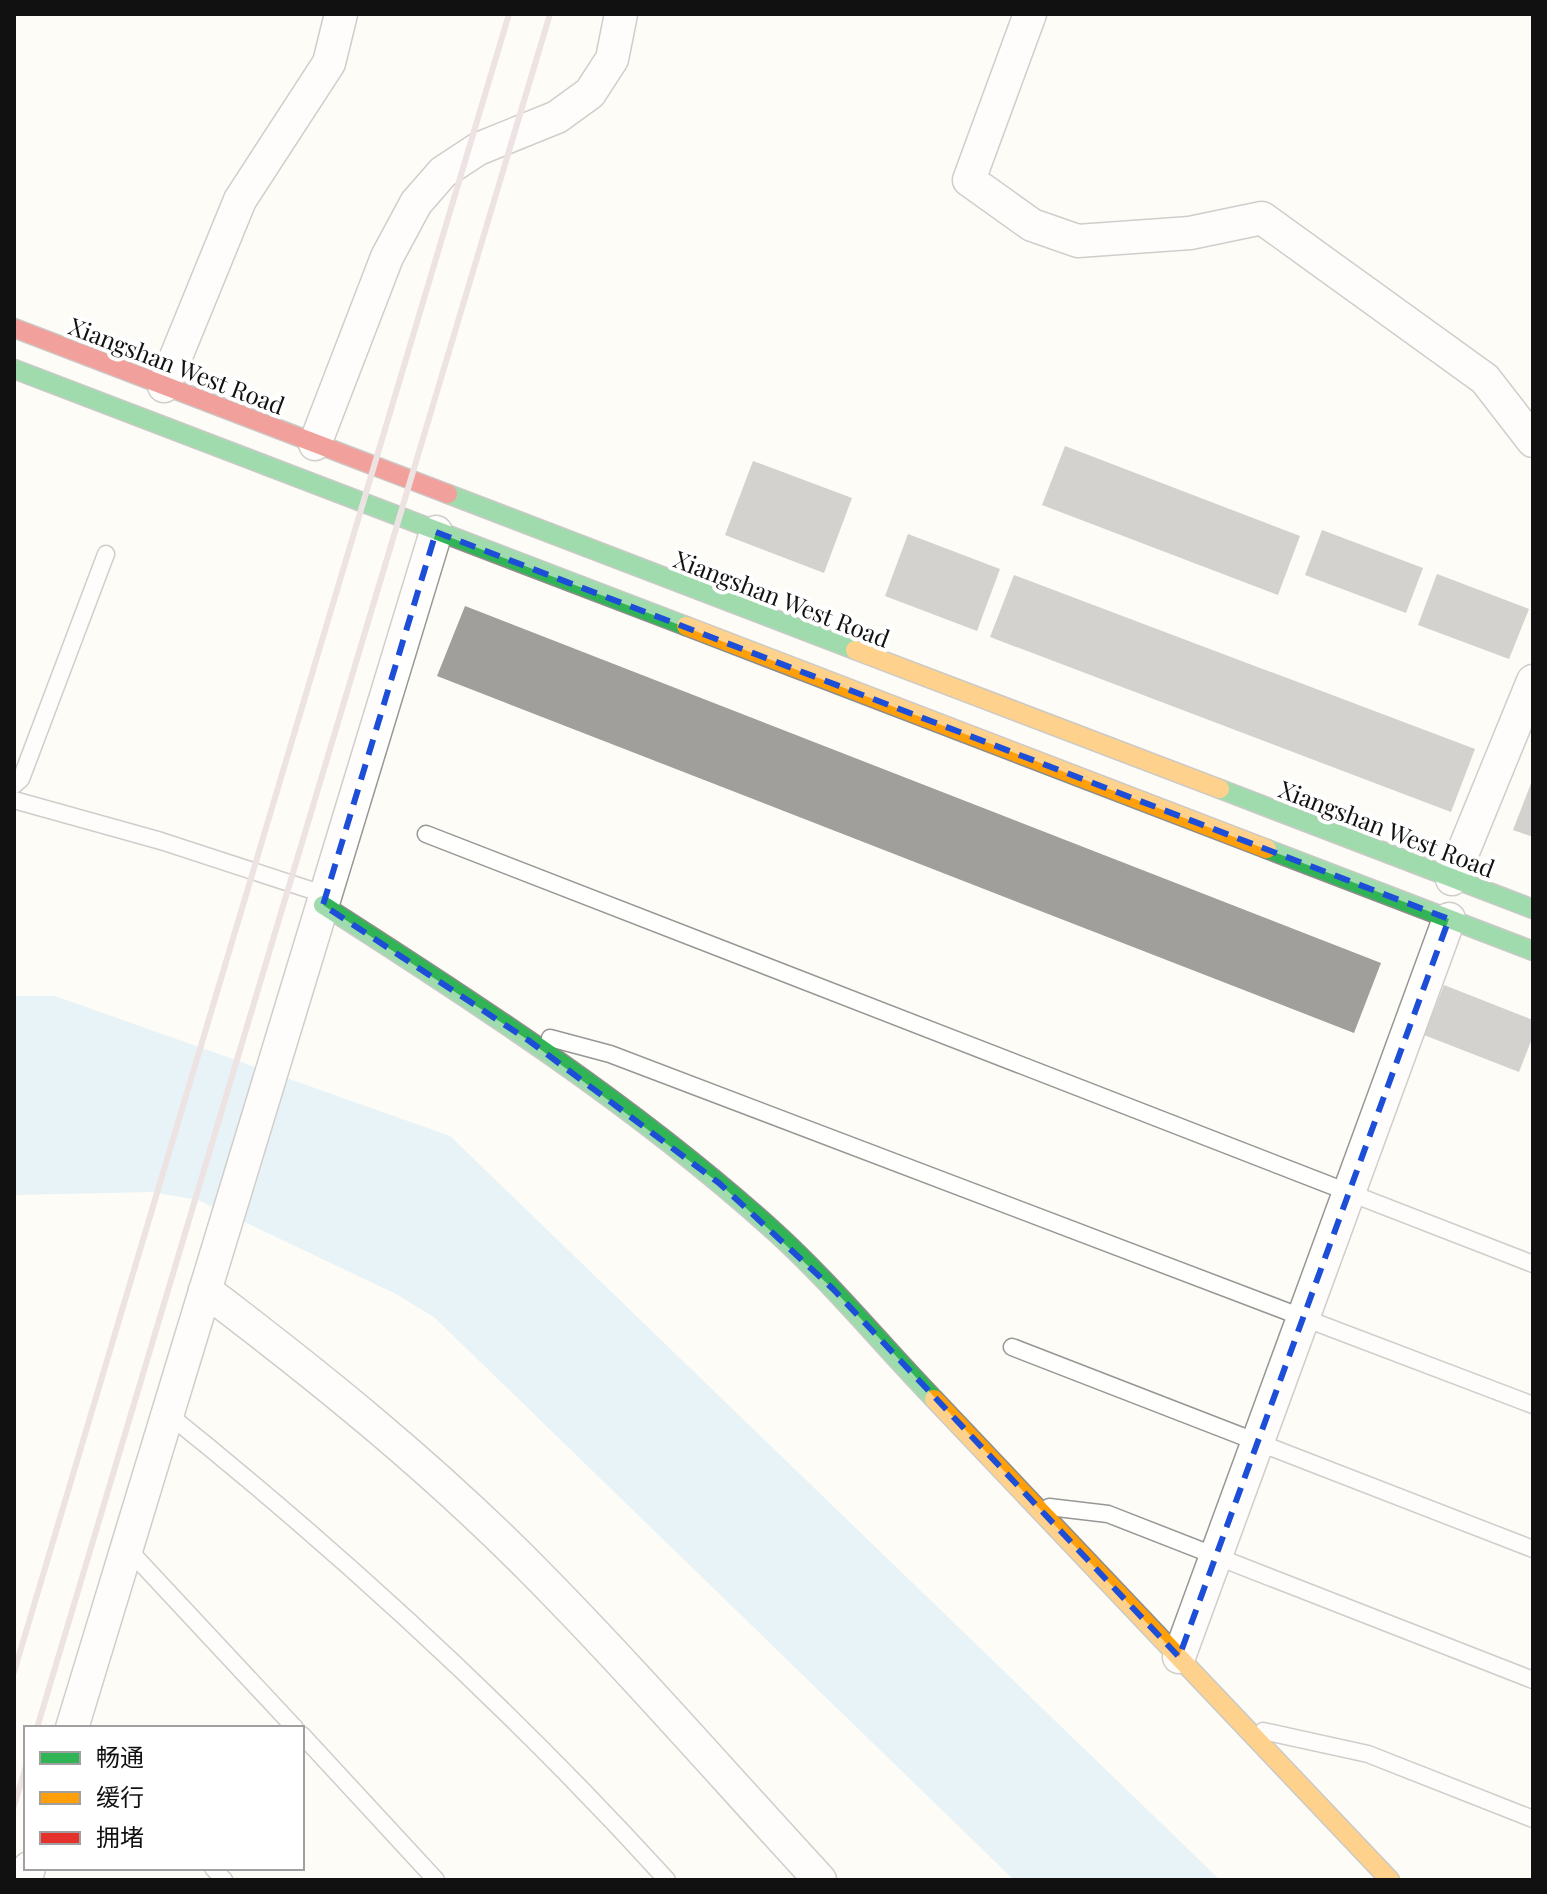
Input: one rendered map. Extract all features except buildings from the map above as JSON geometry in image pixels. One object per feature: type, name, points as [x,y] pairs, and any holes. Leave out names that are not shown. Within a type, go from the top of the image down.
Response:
[{"type":"main road","name":"Xiangshan West Road","points":[[14,328],[1533,909]]},
{"type":"main road","points":[[14,369],[1533,951]]},
{"type":"main road","points":[[324,900],[510,1027],[673,1146],[777,1234],[1390,1880]]},
{"type":"street","points":[[164,386],[240,200],[329,63],[341,14]]},
{"type":"street","points":[[315,444],[387,257],[416,203],[443,172],[478,149],[557,117],[590,93],[612,59],[621,14]]},
{"type":"street","points":[[1030,14],[969,180],[1032,225],[1078,241],[1190,233],[1262,218],[1485,379],[1533,441]]},
{"type":"street","points":[[75,1726],[436,532]]},
{"type":"street","points":[[1452,879],[1533,681]]},
{"type":"street","points":[[1179,1657],[1449,919]]},
{"type":"street","points":[[209,1278],[460,1500],[591,1631],[820,1880]]},
{"type":"lane","points":[[14,785],[21,779],[106,554]]},
{"type":"lane","points":[[14,800],[161,841],[324,900]]},
{"type":"lane","points":[[426,834],[1533,1264]]},
{"type":"lane","points":[[510,1027],[610,1054],[1533,1405]]},
{"type":"lane","points":[[1012,1347],[1533,1549]]},
{"type":"lane","points":[[168,1414],[313,1534],[417,1628],[518,1724],[667,1880]]},
{"type":"lane","points":[[1035,1505],[1108,1514],[1533,1680]]},
{"type":"lane","points":[[127,1548],[293,1726]]},
{"type":"lane","points":[[1246,1727],[1368,1754],[1533,1819]]},
{"type":"lane","points":[[304,1737],[436,1880]]},
{"type":"highlighted area","points":[[436,532],[1449,919],[1179,1657],[833,1289],[719,1183],[528,1040],[323,905]]},
{"type":"water","points":[[14,996],[55,996],[450,1136],[1220,1880],[1014,1880],[434,1317],[396,1294],[198,1200],[151,1192],[14,1195]]},
{"type":"railway","points":[[14,1672],[509,14]]},
{"type":"railway","points":[[38,1726],[550,14]]},
{"type":"railway","points":[[14,1806],[24,1773]]},
{"type":"traffic: fast","points":[[14,369],[686,626]]},
{"type":"traffic: fast","points":[[448,494],[855,650]]},
{"type":"traffic: fast","points":[[1220,789],[1533,909]]},
{"type":"traffic: fast","points":[[1267,849],[1533,951]]},
{"type":"traffic: fast","points":[[323,905],[498,1019],[668,1142],[796,1252],[934,1399]]},
{"type":"traffic: slow","points":[[686,626],[1267,849]]},
{"type":"traffic: slow","points":[[855,650],[1220,789]]},
{"type":"traffic: slow","points":[[934,1399],[1390,1880]]},
{"type":"traffic: jam","points":[[14,328],[448,494]]}]
